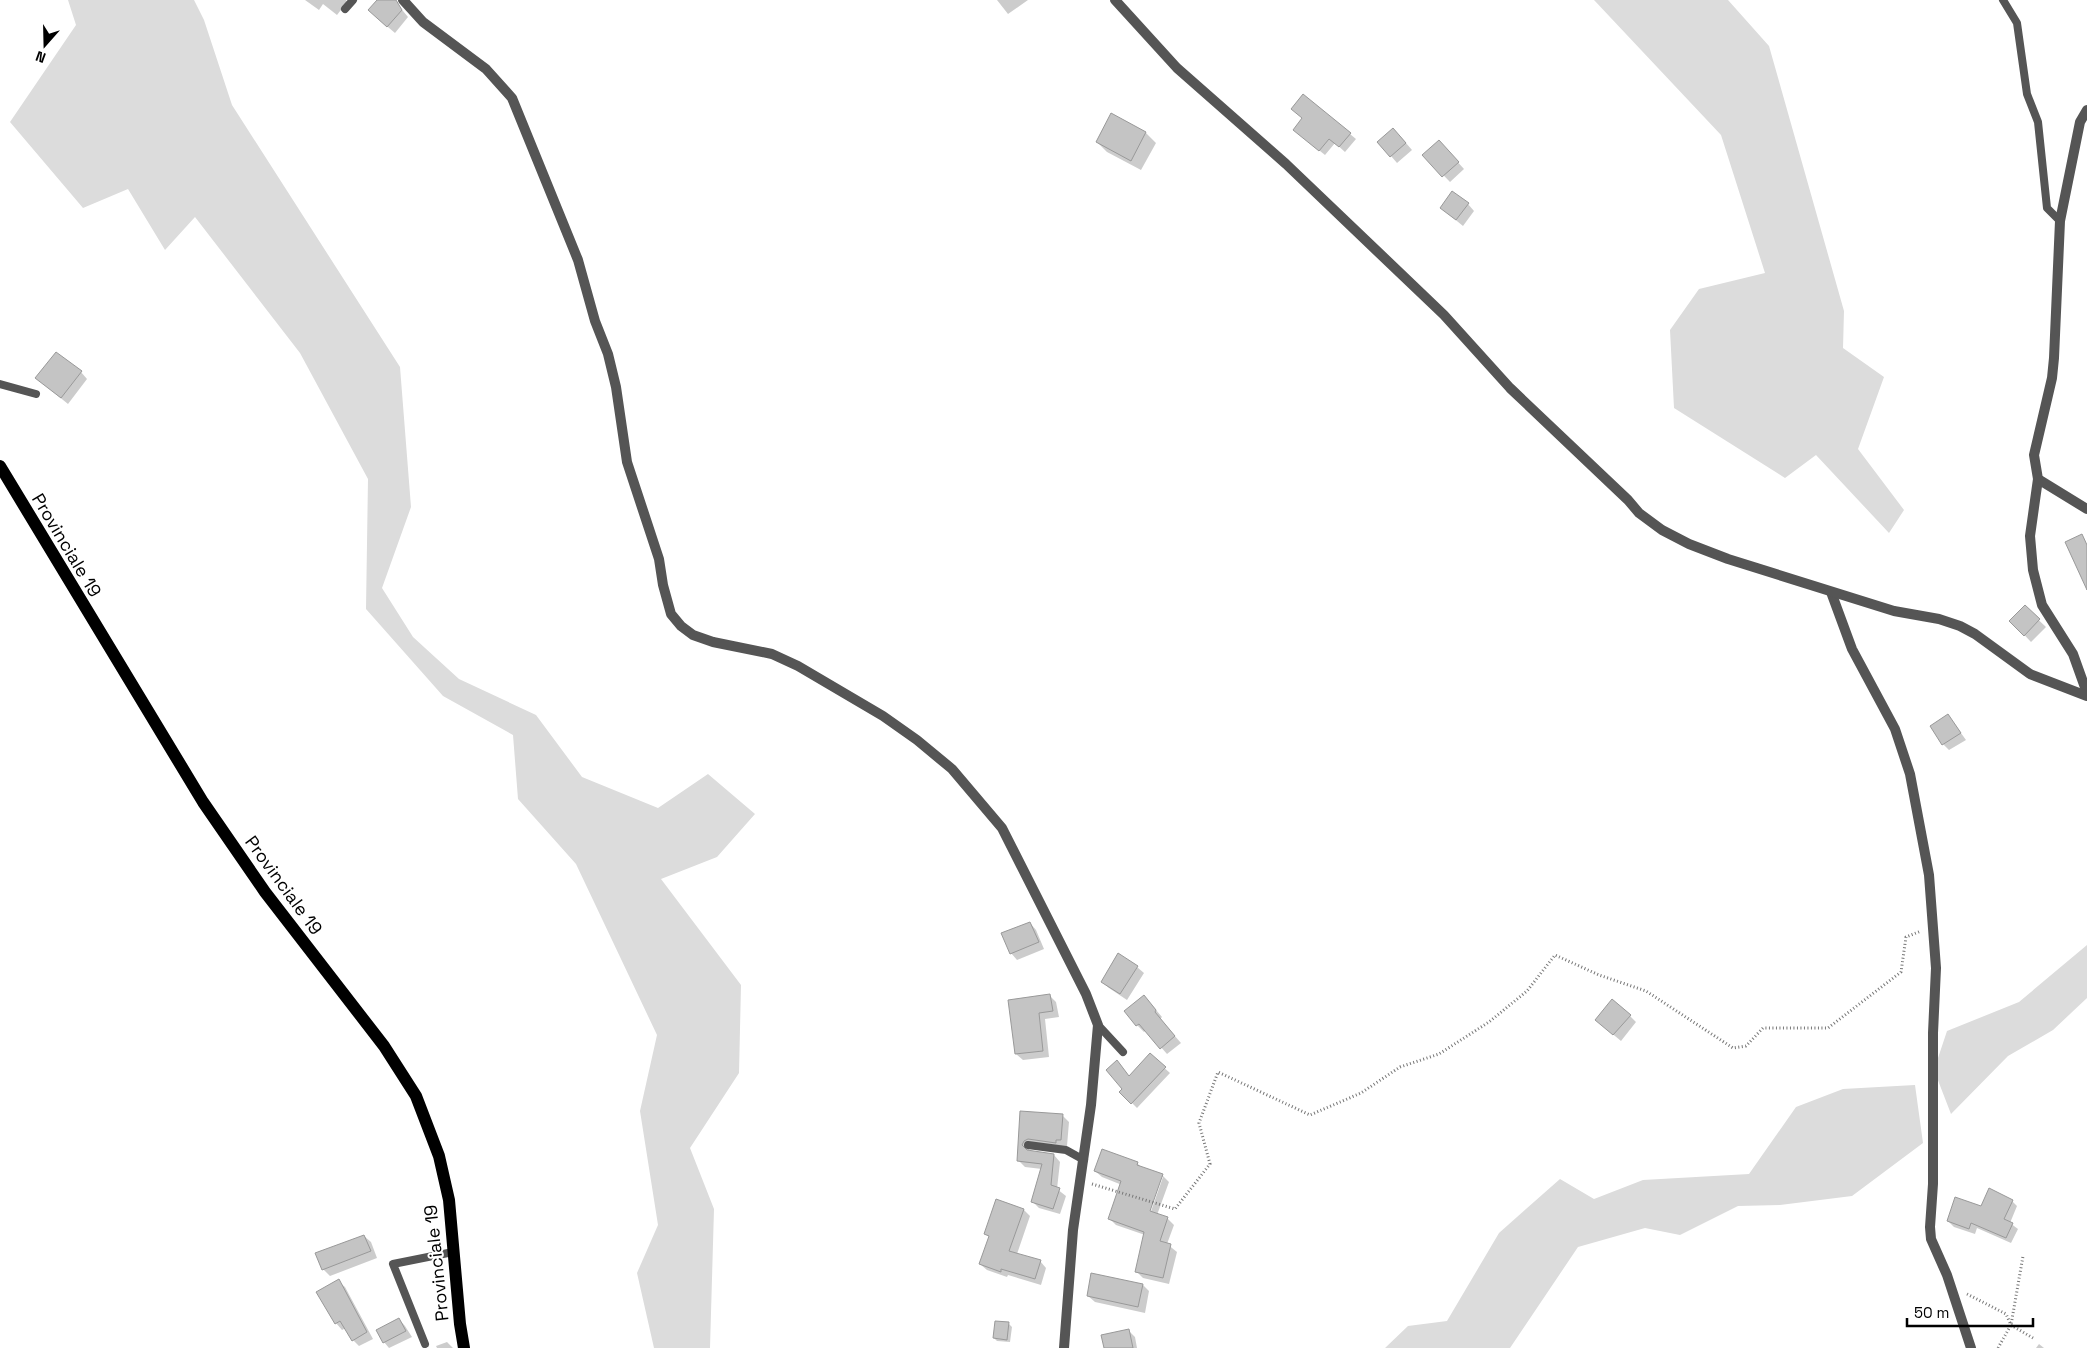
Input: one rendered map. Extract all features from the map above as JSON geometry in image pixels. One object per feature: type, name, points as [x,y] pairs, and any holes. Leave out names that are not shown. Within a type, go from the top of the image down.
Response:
[{"type":"main road","name":"Provinciale 19","points":[[0,466],[203,802],[265,892],[384,1046],[416,1096],[439,1156],[449,1200],[460,1324],[464,1348]]},
{"type":"street","points":[[403,0],[423,22],[486,69],[512,98],[578,260],[595,321],[608,354],[616,387],[628,462],[659,559],[671,614],[692,635],[713,642],[772,654],[798,666],[883,716],[917,740],[952,769],[1002,828],[1086,994],[1098,1025],[1091,1105],[1073,1230],[1064,1348]]},
{"type":"street","points":[[1115,0],[1177,68],[1286,164],[1444,315],[1510,388],[1628,500],[1639,513],[1662,530],[1689,544],[1728,559],[1894,611],[1939,619],[1960,626],[1975,634],[2030,674],[2087,694]]},
{"type":"street","points":[[2087,110],[2080,122],[2060,221],[2052,378],[2034,455],[2038,479],[2030,536],[2037,586],[2042,605],[2073,654],[2087,694]]},
{"type":"street","points":[[2038,479],[2087,508]]},
{"type":"street","points":[[1831,592],[1852,649],[1895,729],[1910,774],[1929,875],[1936,968],[1933,1033],[1933,1184],[1930,1227],[1932,1239],[1971,1348]]},
{"type":"lane","points":[[345,8],[353,0]]},
{"type":"lane","points":[[2003,0],[2017,23],[2027,94],[2038,122],[2047,208],[2060,221]]},
{"type":"lane","points":[[0,384],[36,394]]},
{"type":"lane","points":[[1098,1025],[1123,1052]]},
{"type":"lane","points":[[1028,1145],[1066,1150],[1084,1160]]},
{"type":"lane","points":[[425,1344],[393,1264],[454,1252]]},
{"type":"path","points":[[1081,1180],[1175,1209],[1210,1164],[1199,1123],[1218,1072],[1310,1115],[1361,1093],[1400,1067],[1439,1054],[1489,1022],[1527,991],[1555,955],[1599,975],[1646,991],[1733,1048],[1746,1046],[1763,1028],[1828,1028],[1901,972],[1906,937],[1933,926]]},
{"type":"path","points":[[1998,1348],[2011,1325],[2023,1256]]},
{"type":"path","points":[[1952,1293],[1966,1294],[2006,1314],[2011,1325],[2033,1338]]},
{"type":"shaded area","points":[[68,0],[194,0],[204,20],[232,105],[400,367],[411,507],[382,588],[413,637],[459,679],[536,715],[582,777],[658,808],[708,774],[755,814],[717,857],[661,879],[741,985],[739,1073],[690,1148],[714,1209],[710,1348],[654,1348],[637,1273],[658,1225],[640,1111],[657,1035],[576,864],[518,799],[513,735],[443,696],[366,609],[368,479],[300,353],[195,217],[165,250],[128,189],[83,208],[10,122],[76,25]]},
{"type":"shaded area","points":[[1594,0],[1728,0],[1769,46],[1844,311],[1843,348],[1884,377],[1858,449],[1904,510],[1889,533],[1816,455],[1785,478],[1674,408],[1670,330],[1699,289],[1765,273],[1721,135]]},
{"type":"shaded area","points":[[2087,945],[2087,998],[2053,1030],[2008,1056],[1951,1114],[1934,1070],[1947,1031],[2019,1002]]},
{"type":"shaded area","points":[[1915,1085],[1923,1143],[1852,1196],[1780,1205],[1738,1206],[1680,1235],[1645,1228],[1578,1247],[1510,1348],[1385,1348],[1408,1326],[1447,1321],[1499,1233],[1560,1179],[1594,1199],[1643,1180],[1749,1174],[1796,1107],[1843,1089]]},
{"type":"building","points":[[377,0],[396,0],[402,10],[387,27],[368,10]]},
{"type":"building","points":[[1303,94],[1351,133],[1339,147],[1329,139],[1319,151],[1293,130],[1302,118],[1291,109]]},
{"type":"building","points":[[1111,113],[1146,132],[1131,161],[1096,142]]},
{"type":"building","points":[[1393,128],[1406,143],[1390,157],[1377,142]]},
{"type":"building","points":[[1439,140],[1459,162],[1442,177],[1422,155]]},
{"type":"building","points":[[1452,191],[1469,203],[1456,220],[1440,208]]},
{"type":"building","points":[[56,352],[82,371],[61,398],[35,378]]},
{"type":"building","points":[[2082,534],[2087,545],[2087,590],[2065,542]]},
{"type":"building","points":[[2025,605],[2040,619],[2024,636],[2009,621]]},
{"type":"building","points":[[1948,714],[1961,733],[1942,745],[1930,726]]},
{"type":"building","points":[[1030,922],[1039,942],[1010,954],[1001,933]]},
{"type":"building","points":[[1118,953],[1138,966],[1120,994],[1101,982]]},
{"type":"building","points":[[1050,994],[1053,1011],[1039,1013],[1043,1051],[1015,1054],[1008,1000]]},
{"type":"building","points":[[1144,995],[1175,1036],[1160,1049],[1139,1024],[1136,1026],[1124,1011]]},
{"type":"building","points":[[1612,999],[1631,1015],[1613,1035],[1595,1020]]},
{"type":"building","points":[[1150,1053],[1166,1067],[1131,1104],[1119,1092],[1122,1089],[1106,1070],[1117,1060],[1129,1076]]},
{"type":"building","points":[[1020,1111],[1063,1114],[1061,1140],[1056,1140],[1056,1143],[1028,1139],[1022,1145],[1027,1150],[1054,1154],[1051,1185],[1060,1188],[1053,1209],[1031,1202],[1042,1164],[1017,1161]]},
{"type":"building","points":[[1102,1149],[1138,1162],[1137,1165],[1163,1174],[1150,1211],[1168,1217],[1160,1241],[1171,1244],[1163,1278],[1135,1272],[1144,1232],[1108,1219],[1121,1181],[1094,1171]]},
{"type":"building","points":[[1989,1188],[2013,1200],[2004,1219],[2013,1223],[2006,1238],[1971,1223],[1969,1229],[1947,1221],[1955,1197],[1981,1206]]},
{"type":"building","points":[[996,1199],[1024,1209],[1009,1251],[1041,1260],[1035,1279],[1001,1269],[1001,1272],[979,1264],[989,1236],[984,1234]]},
{"type":"building","points":[[364,1235],[371,1251],[322,1270],[315,1253]]},
{"type":"building","points":[[1091,1273],[1143,1284],[1138,1307],[1087,1296]]},
{"type":"building","points":[[339,1279],[367,1332],[352,1341],[340,1321],[335,1324],[316,1292]]},
{"type":"building","points":[[399,1318],[406,1331],[383,1343],[376,1330]]},
{"type":"building","points":[[995,1321],[1009,1322],[1007,1340],[993,1338]]},
{"type":"building","points":[[1129,1329],[1133,1348],[1104,1348],[1101,1335]]}]
